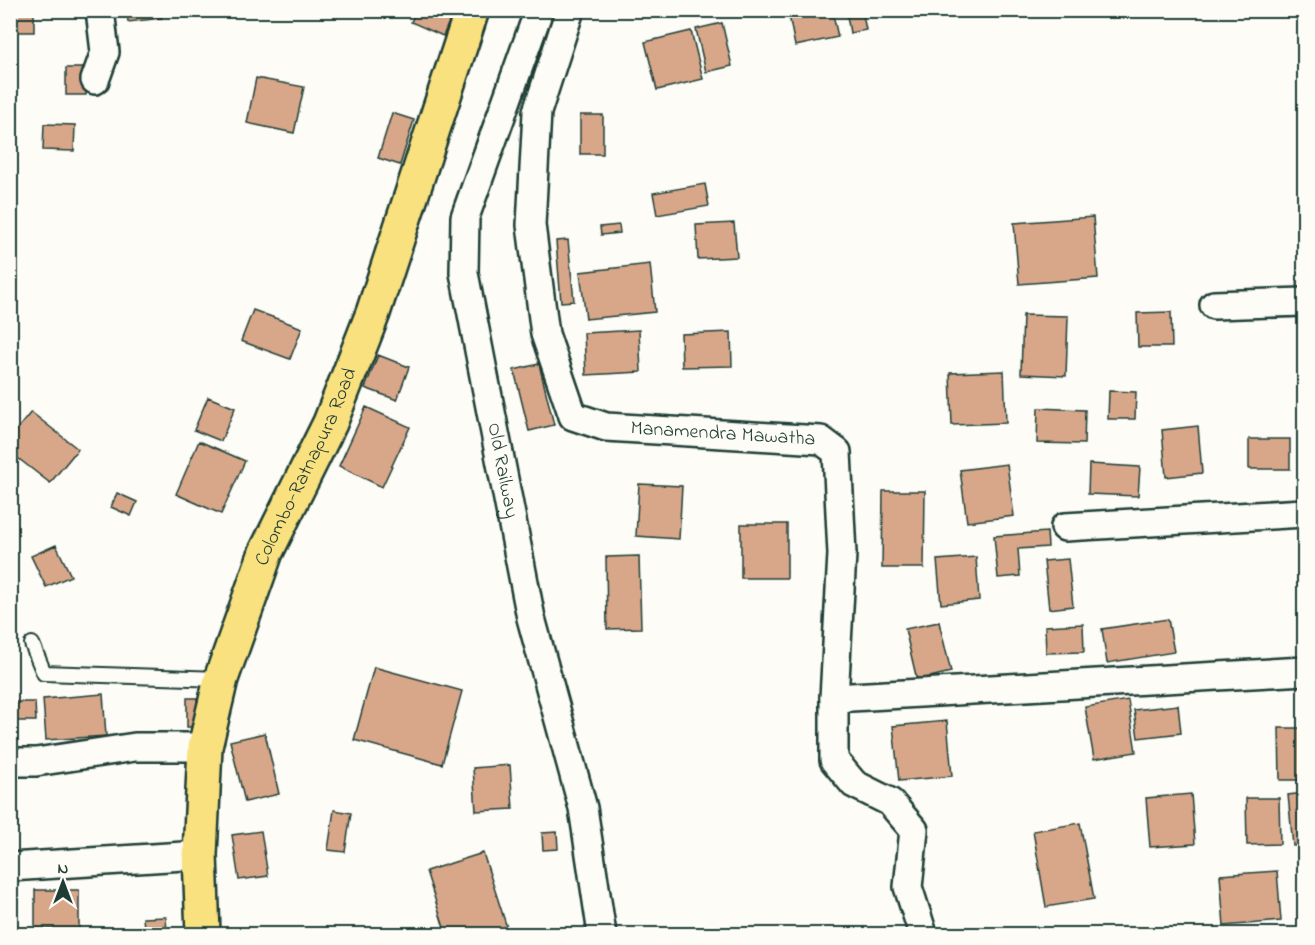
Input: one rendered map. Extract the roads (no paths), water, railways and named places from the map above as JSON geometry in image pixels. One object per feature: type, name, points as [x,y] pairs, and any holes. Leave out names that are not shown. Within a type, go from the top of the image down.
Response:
[{"type":"highway","name":"Colombo-Ratnapura Road","points":[[203,934],[200,855],[206,747],[221,679],[266,552],[330,423],[373,313],[472,10]]},
{"type":"street","points":[[95,80],[105,52],[100,10]]},
{"type":"street","name":"Old Railway","points":[[539,10],[465,217],[464,273],[531,618],[583,808],[602,934]]},
{"type":"street","name":"Manamendra Mawatha","points":[[570,11],[537,112],[531,225],[545,334],[573,416],[606,427],[821,440],[837,452],[842,554],[834,698],[834,760],[854,784],[890,802],[914,830],[908,887],[923,934]]},
{"type":"street","points":[[1214,305],[1305,302]]},
{"type":"street","points":[[1065,527],[1305,513]]},
{"type":"street","points":[[834,698],[1305,671]]},
{"type":"street","points":[[10,762],[36,762],[135,747],[206,747]]},
{"type":"street","points":[[10,867],[200,855]]},
{"type":"lane","points":[[32,644],[44,673],[221,679]]}]
